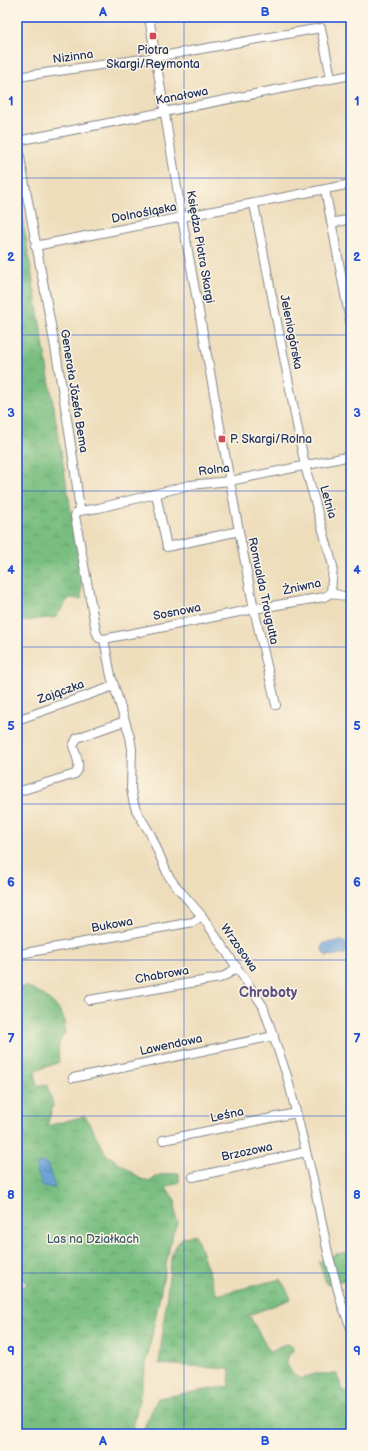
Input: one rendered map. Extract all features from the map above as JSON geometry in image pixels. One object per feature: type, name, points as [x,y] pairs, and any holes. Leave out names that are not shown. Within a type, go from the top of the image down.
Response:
[{"type":"street","name":"Księdza Piotra Skargi","points":[[149,17],[182,218],[230,481]]},
{"type":"street","name":"Nizinna","points":[[17,77],[156,57],[321,28],[331,78]]},
{"type":"street","name":"Kanałowa","points":[[17,141],[351,75]]},
{"type":"street","name":"Generała Józefa Bema","points":[[17,141],[35,246],[49,310],[71,438],[80,511],[76,513],[75,516],[96,631],[99,638],[104,639]]},
{"type":"street","name":"Dolnośląska","points":[[35,246],[351,184]]},
{"type":"street","points":[[325,189],[351,326]]},
{"type":"street","name":"Jeleniogórska","points":[[254,204],[305,466]]},
{"type":"street","points":[[331,223],[351,218]]},
{"type":"street","name":"Rolna","points":[[80,511],[100,508],[190,485],[230,481],[351,456]]},
{"type":"street","name":"Letnia","points":[[305,466],[333,566],[331,593]]},
{"type":"street","name":"Romualda Traugutta","points":[[230,481],[254,609],[276,705]]},
{"type":"street","points":[[156,494],[167,548],[239,531]]},
{"type":"street","points":[[331,593],[351,598]]},
{"type":"street","name":"Żniwna","points":[[254,609],[324,597],[331,593]]},
{"type":"street","name":"Sosnowa","points":[[104,639],[254,609]]},
{"type":"street","name":"Wrzosowa","points":[[104,639],[114,686],[130,737],[132,749],[131,789],[136,810],[151,835],[168,875],[202,916],[259,998],[274,1036],[287,1076],[332,1268],[342,1305],[351,1328]]},
{"type":"street","name":"Zajączka","points":[[17,720],[114,686]]},
{"type":"street","points":[[17,792],[75,774],[78,771],[79,766],[73,746],[77,738],[125,721]]},
{"type":"street","name":"Bukowa","points":[[25,953],[193,922],[202,916]]},
{"type":"street","name":"Chabrowa","points":[[89,1000],[220,978],[237,967]]},
{"type":"street","name":"Lawendowa","points":[[73,1078],[274,1036]]},
{"type":"street","name":"Leśna","points":[[163,1140],[296,1112]]},
{"type":"street","name":"Brzozowa","points":[[193,1177],[306,1152]]},
{"type":"green space","points":[[17,185],[82,578],[81,599],[69,598],[56,617],[17,622]]},
{"type":"green space","name":"Las na Działkach","points":[[26,986],[49,999],[62,1014],[64,1022],[65,1033],[62,1036],[59,1047],[59,1062],[35,1071],[37,1085],[47,1085],[53,1105],[47,1126],[85,1116],[106,1154],[139,1178],[149,1182],[159,1175],[179,1173],[179,1182],[166,1188],[175,1200],[176,1219],[178,1222],[172,1235],[132,1434],[17,1434],[17,1289],[27,1285],[17,1268],[17,990]]},
{"type":"green space","name":"Las na Działkach","points":[[195,1234],[217,1295],[281,1279],[291,1299],[249,1315],[270,1353],[283,1345],[292,1345],[293,1351],[287,1359],[287,1363],[290,1370],[300,1379],[315,1374],[337,1374],[342,1390],[351,1394],[351,1434],[144,1434],[145,1425],[158,1398],[229,1386],[230,1369],[159,1364],[172,1252],[182,1238]]},
{"type":"green space","points":[[351,1252],[351,1278],[327,1285],[319,1262],[336,1254]]},
{"type":"water","points":[[342,941],[346,943],[347,952],[345,954],[326,956],[322,950],[322,945],[325,943]]},
{"type":"water","points":[[39,1163],[47,1164],[55,1188],[43,1187],[36,1167]]},
{"type":"place","name":"Piotra Skargi/Reymonta","points":[[153,36]]},
{"type":"place","name":"P. Skargi/Rolna","points":[[222,439]]},
{"type":"district","name":"Chroboty","points":[[268,992]]}]
